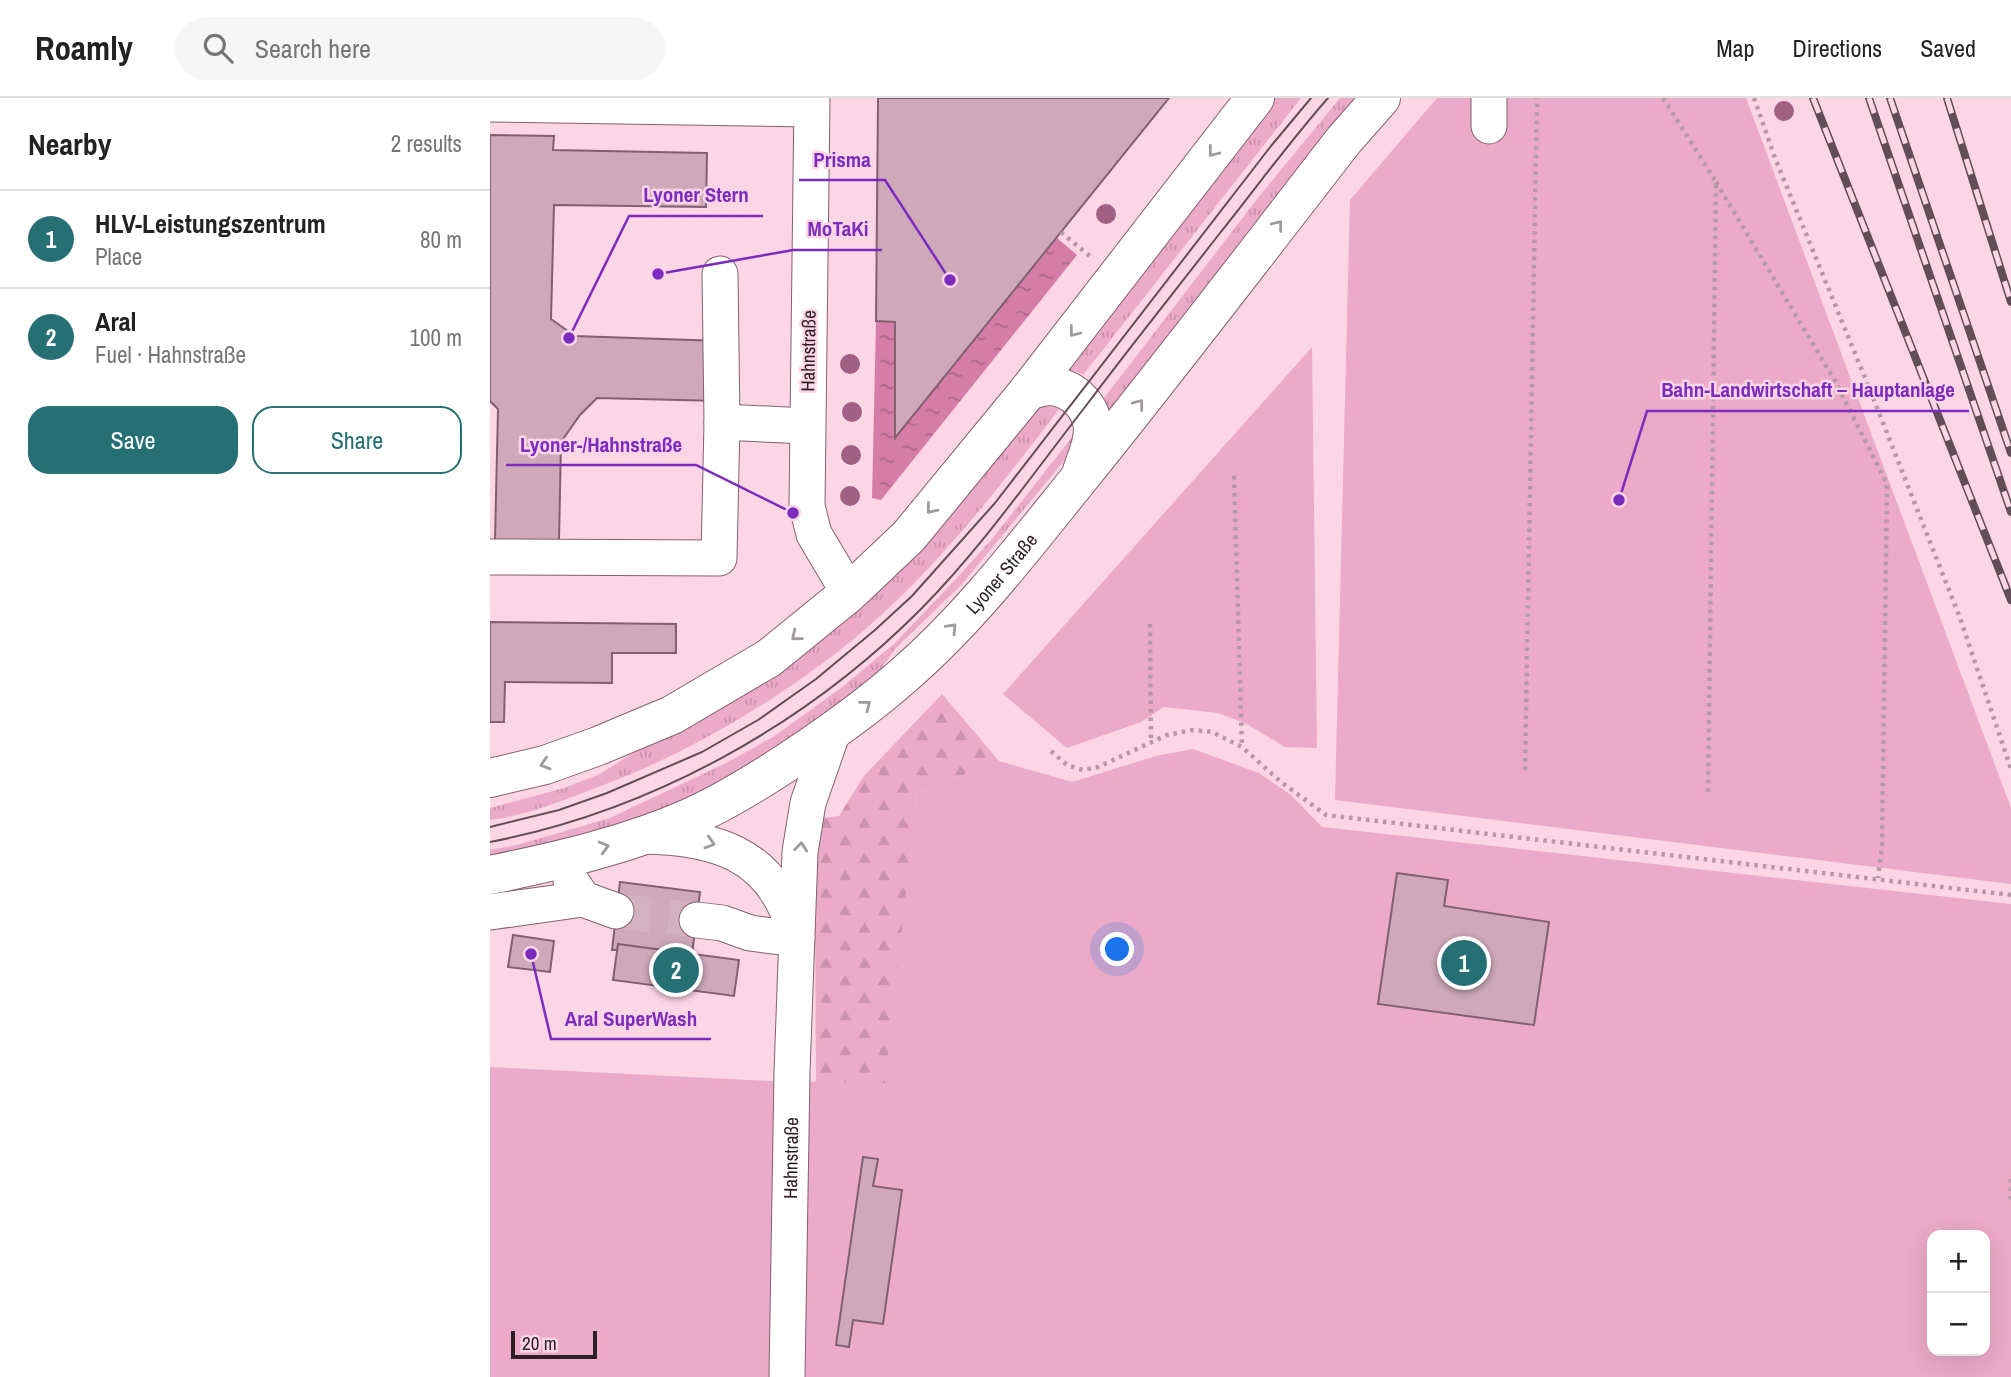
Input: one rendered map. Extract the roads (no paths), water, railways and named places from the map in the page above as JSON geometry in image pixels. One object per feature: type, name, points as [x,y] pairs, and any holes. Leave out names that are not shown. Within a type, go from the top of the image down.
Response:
[{"type":"main road","points":[[490,778],[545,765],[673,715],[769,658],[849,593],[909,536],[1029,390],[1255,98]]},
{"type":"main road","name":"Lyoner Straße","points":[[490,875],[642,836],[692,817],[742,791],[833,732],[904,676],[986,593],[1117,432],[1344,140],[1381,98]]},
{"type":"main road","points":[[1029,390],[1049,386],[1063,388],[1078,398],[1091,415],[1091,445],[1080,476]]},
{"type":"street","points":[[490,104],[811,104]]},
{"type":"street","name":"Hahnstraße","points":[[811,104],[807,426],[809,515],[823,552],[849,593]]},
{"type":"street","points":[[490,557],[719,558],[722,422],[720,274]]},
{"type":"street","points":[[722,422],[807,426]]},
{"type":"street","name":"Hahnstraße","points":[[787,1377],[800,852],[808,803],[833,732]]},
{"type":"street","name":"Hahnstraße","points":[[642,836],[702,840],[733,851],[774,885],[782,898],[797,939]]},
{"type":"street","points":[[563,858],[573,888],[583,899]]},
{"type":"street","points":[[490,912],[583,899],[617,911]]},
{"type":"street","points":[[697,920],[722,923],[750,933],[797,939]]},
{"type":"water","points":[[1057,238],[1077,255],[881,500],[872,498],[876,321],[895,322],[895,437]]},
{"type":"tunnel","points":[[616,911],[697,920]]},
{"type":"tram line","points":[[490,827],[559,810],[607,793],[702,752],[758,720],[816,679],[875,630],[912,596],[995,503],[1311,98]]},
{"type":"tram line","points":[[490,842],[550,828],[609,809],[667,785],[777,726],[828,690],[876,651],[921,609],[986,536],[1328,98]]},
{"type":"railway","points":[[1813,98],[2011,600]]},
{"type":"railway","points":[[1869,98],[2011,512]]},
{"type":"railway","points":[[1890,98],[2011,453]]},
{"type":"railway","points":[[1947,98],[2011,302]]},
{"type":"place","name":"MoTaKi","points":[[658,274]]},
{"type":"place","name":"Prisma","points":[[950,280]]},
{"type":"place","name":"Lyoner Stern","points":[[569,338]]},
{"type":"place","name":"Bahn-Landwirtschaft – Hauptanlage","points":[[1619,500]]},
{"type":"place","name":"Lyoner-/Hahnstraße","points":[[793,513]]},
{"type":"place","name":"Aral SuperWash","points":[[531,954]]},
{"type":"place","name":"HLV-Leistungszentrum","points":[[1464,963]]},
{"type":"place","name":"Aral","points":[[676,970]]}]
